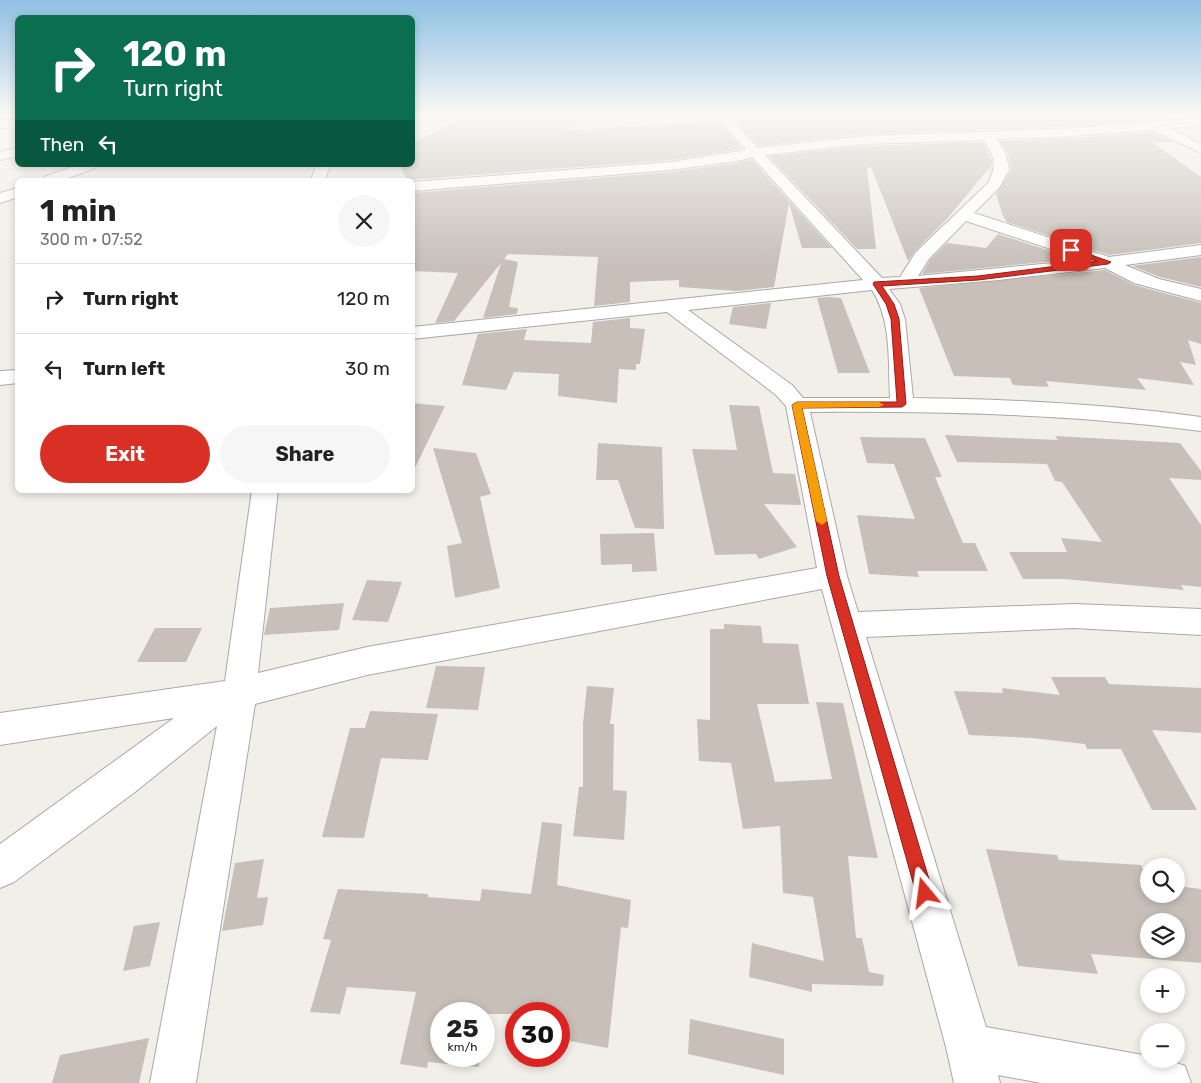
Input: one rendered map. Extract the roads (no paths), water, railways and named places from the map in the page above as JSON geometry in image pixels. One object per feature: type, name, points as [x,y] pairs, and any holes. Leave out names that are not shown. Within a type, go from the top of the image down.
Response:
[{"type":"street","points":[[415,187],[674,166]]},
{"type":"street","points":[[768,166],[877,284],[890,304],[895,319],[902,404]]},
{"type":"street","points":[[904,283],[922,256],[994,185],[1002,170],[1001,166]]},
{"type":"street","points":[[54,178],[85,167]]},
{"type":"street","points":[[0,198],[15,193]]},
{"type":"street","points":[[963,215],[1108,262],[1122,272],[1139,280],[1201,295]]},
{"type":"street","points":[[415,333],[877,284],[1031,272],[1201,250]]},
{"type":"street","points":[[670,306],[784,390],[797,405],[833,576],[973,1065],[1168,1083]]},
{"type":"street","points":[[0,378],[15,376]]},
{"type":"street","points":[[797,405],[902,404],[1080,410],[1150,416],[1201,424]]},
{"type":"street","points":[[174,1083],[236,693],[265,493]]},
{"type":"street","points":[[0,729],[236,693],[367,661],[833,576]]},
{"type":"street","points":[[847,625],[1074,616],[1201,622]]},
{"type":"street","points":[[0,868],[236,693]]}]
